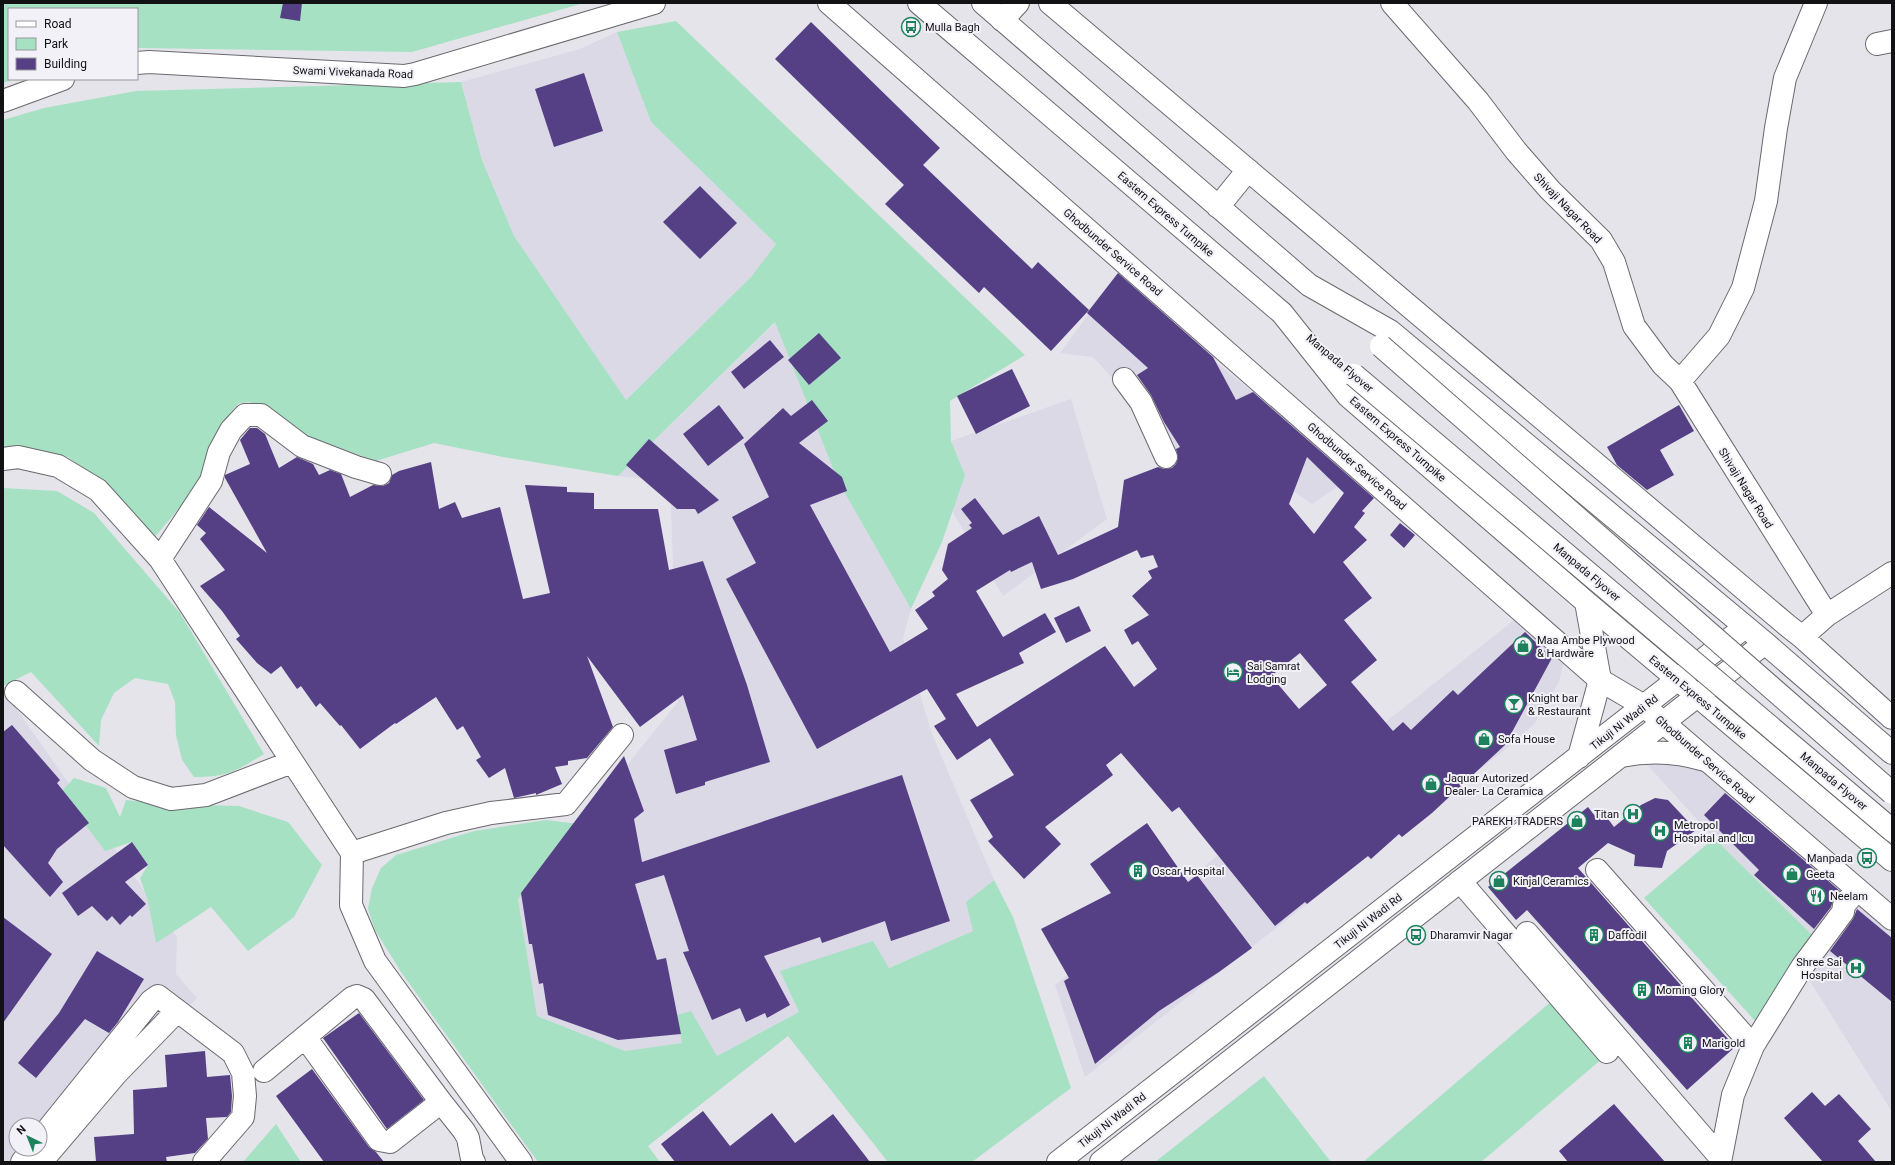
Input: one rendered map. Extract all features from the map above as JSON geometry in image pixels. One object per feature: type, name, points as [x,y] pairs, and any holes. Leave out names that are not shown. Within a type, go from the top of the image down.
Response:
[{"type":"street","name":"Swami Vivekanada Road","points":[[138,63],[149,62],[404,76],[654,3]]},
{"type":"street","name":"Ghodbunder Service Road","points":[[828,3],[1600,680],[1644,706],[1892,920]]},
{"type":"street","name":"Eastern Express Turnpike","points":[[919,3],[1282,313],[1348,396],[1678,680],[1889,843]]},
{"type":"street","points":[[983,3],[1381,346],[1892,793]]},
{"type":"street","points":[[1002,20],[1018,3]]},
{"type":"street","points":[[1050,3],[1802,637],[1892,718]]},
{"type":"street","name":"Shivaji Nagar Road","points":[[1392,3],[1478,101],[1516,151],[1550,190],[1601,240],[1614,262],[1634,326],[1662,365],[1680,381],[1827,615]]},
{"type":"street","points":[[1680,381],[1719,336],[1743,288],[1766,201],[1776,128],[1785,78],[1816,3]]},
{"type":"street","points":[[3,101],[60,80]]},
{"type":"street","points":[[1218,207],[1248,170]]},
{"type":"street","points":[[1309,285],[1390,331],[1746,627],[1892,753]]},
{"type":"street","name":"Manpada Flyover","points":[[1282,313],[1889,843]]},
{"type":"street","points":[[1124,379],[1141,402],[1166,457]]},
{"type":"street","points":[[160,559],[211,481],[219,452],[231,430],[245,415],[261,415],[302,446],[356,467],[380,474]]},
{"type":"street","points":[[3,459],[18,457],[58,466],[98,490],[160,559],[352,853],[351,904],[375,961],[521,1162]]},
{"type":"street","points":[[1802,637],[1827,615],[1892,573]]},
{"type":"street","points":[[1579,757],[1600,680],[1586,602]]},
{"type":"street","name":"Tikuji Ni Wadi Rd","points":[[1058,1162],[1746,627]]},
{"type":"street","points":[[1101,1162],[1765,643]]},
{"type":"street","points":[[16,692],[92,760],[133,787],[171,799],[206,795],[292,762]]},
{"type":"street","points":[[352,853],[446,823],[491,813],[566,804],[622,735]]},
{"type":"street","points":[[1620,757],[1642,752],[1671,752],[1688,754],[1705,760]]},
{"type":"street","points":[[1597,870],[1753,1046]]},
{"type":"street","points":[[1460,881],[1607,1052]]},
{"type":"street","points":[[1720,1160],[1733,1095],[1753,1046],[1802,967],[1844,912],[1850,909],[1860,892]]},
{"type":"street","points":[[1527,933],[1720,1160]]},
{"type":"street","points":[[48,1130],[151,1001],[158,996],[164,999],[177,1011],[233,1054],[243,1073],[245,1096],[242,1117],[204,1162]]},
{"type":"street","points":[[264,1071],[352,998],[357,996],[364,999],[468,1138],[474,1162]]},
{"type":"street","points":[[41,1162],[116,1074],[177,1011]]},
{"type":"street","points":[[305,1037],[379,1140],[390,1142],[441,1102]]},
{"type":"shaded area","points":[[617,32],[651,122],[776,244],[751,277],[626,400],[514,236],[482,160],[461,82],[580,49]]},
{"type":"shaded area","points":[[1115,278],[1353,476],[1312,504],[1248,459],[1187,487],[1157,450],[1128,395],[1093,357],[1060,353]]},
{"type":"shaded area","points":[[776,322],[838,481],[911,609],[903,638],[932,734],[994,880],[966,902],[974,931],[888,968],[781,972],[799,1012],[717,1056],[683,1043],[625,1051],[537,1016],[518,899],[678,702],[670,482],[618,476]]},
{"type":"shaded area","points":[[1071,399],[1107,519],[1003,596],[952,511],[965,475],[951,441]]},
{"type":"shaded area","points":[[1519,616],[1565,655],[1559,682],[1535,723],[1516,741],[1085,1077],[1055,985]]},
{"type":"shaded area","points":[[3,690],[177,937],[176,974],[197,998],[49,1162],[3,1162]]},
{"type":"shaded area","points":[[1640,757],[1702,762],[1853,892],[1815,938],[1714,838]]},
{"type":"shaded area","points":[[1859,900],[1892,928],[1892,1112],[1806,975]]},
{"type":"green space","points":[[3,3],[584,3],[412,52],[138,48],[138,8],[8,8],[8,80],[11,80],[3,83]]},
{"type":"green space","points":[[676,21],[1025,355],[950,401],[951,441],[965,475],[942,542],[911,609],[838,481],[775,322],[618,476],[503,457],[434,443],[376,461],[292,431],[250,402],[239,403],[230,413],[195,489],[154,538],[115,492],[68,457],[16,451],[3,452],[3,120],[44,108],[136,91],[461,82],[482,160],[514,236],[626,400],[751,277],[776,244],[651,122],[617,32]]},
{"type":"green space","points":[[3,488],[57,491],[94,513],[180,613],[264,754],[231,772],[215,776],[194,777],[182,760],[176,735],[175,702],[168,684],[135,678],[114,693],[101,720],[99,746],[31,672],[3,686]]},
{"type":"green space","points":[[74,778],[106,788],[120,817],[126,800],[164,804],[239,806],[288,822],[322,865],[294,917],[248,951],[211,907],[156,943],[148,901],[140,878],[148,865],[132,842],[105,851],[61,792]]},
{"type":"green space","points":[[546,820],[579,824],[518,899],[537,1016],[625,1051],[682,1043],[677,1015],[691,1011],[717,1056],[799,1012],[780,971],[873,941],[889,968],[973,931],[966,902],[994,880],[1013,917],[1071,1088],[972,1162],[888,1162],[788,1036],[648,1146],[660,1162],[538,1162],[401,972],[375,930],[368,909],[372,888],[381,868],[396,855],[474,831]]},
{"type":"green space","points":[[1714,838],[1815,938],[1756,1022],[1644,898]]},
{"type":"green space","points":[[1553,1000],[1603,1058],[1481,1162],[1363,1162]]},
{"type":"green space","points":[[1264,1076],[1331,1162],[1155,1162]]},
{"type":"green space","points":[[276,1124],[301,1162],[243,1162]]},
{"type":"building","points":[[283,3],[302,3],[300,21],[280,18]]},
{"type":"building","points":[[811,22],[940,148],[923,165],[1032,269],[1038,262],[1089,310],[1051,351],[984,287],[979,293],[885,204],[904,185],[775,59]]},
{"type":"building","points":[[584,73],[603,131],[554,147],[535,89]]},
{"type":"building","points":[[700,186],[737,223],[700,259],[663,222]]},
{"type":"building","points":[[1118,273],[1213,357],[1236,400],[1253,392],[1374,498],[1362,511],[1365,513],[1354,527],[1367,540],[1343,562],[1372,598],[1344,620],[1377,660],[1351,682],[1393,731],[1403,722],[1411,730],[1453,690],[1458,695],[1525,632],[1552,658],[1505,745],[1432,813],[1402,837],[1399,834],[1371,859],[1368,856],[1307,904],[1305,902],[1275,926],[1179,807],[1172,812],[1121,753],[1106,765],[1113,775],[1045,827],[1061,844],[1024,879],[988,841],[993,837],[970,800],[1014,775],[990,738],[957,760],[934,726],[946,719],[927,689],[817,749],[726,579],[756,563],[732,517],[769,497],[744,444],[783,408],[791,416],[812,400],[828,421],[799,443],[842,477],[847,491],[810,505],[890,652],[928,629],[915,610],[935,596],[932,592],[948,579],[942,570],[948,544],[972,528],[969,525],[972,523],[961,509],[975,498],[1003,535],[1039,516],[1058,555],[1118,527],[1124,480],[1158,467],[1164,469],[1172,468],[1176,464],[1178,458],[1176,449],[1180,447],[1164,422],[1151,395],[1137,375],[1148,368],[1087,313]],"holes":[[[1307,457],[1344,493],[1314,534],[1289,504]],[[1137,550],[1141,558],[1153,555],[1158,567],[1148,571],[1152,578],[1132,596],[1149,615],[1124,630],[1132,645],[1138,641],[1157,669],[1134,687],[1105,646],[977,727],[956,694],[1024,663],[1019,653],[1056,632],[1045,613],[1003,637],[976,591],[1010,570],[1011,572],[1032,562],[1041,589],[1073,579]],[[1300,653],[1327,685],[1299,709],[1271,676]]]},
{"type":"building","points":[[819,333],[841,358],[809,385],[788,360]]},
{"type":"building","points":[[770,340],[784,357],[744,389],[731,372]]},
{"type":"building","points":[[1012,369],[1030,406],[976,434],[957,396]]},
{"type":"building","points":[[719,405],[744,438],[708,466],[683,434]]},
{"type":"building","points":[[1679,405],[1694,431],[1660,450],[1674,475],[1647,490],[1617,465],[1607,447]]},
{"type":"building","points":[[250,428],[257,428],[265,434],[279,468],[297,457],[313,464],[319,475],[330,470],[341,474],[350,497],[373,485],[383,486],[389,483],[392,475],[399,471],[431,462],[439,509],[455,502],[462,518],[500,507],[523,599],[550,593],[525,485],[567,487],[567,492],[594,493],[594,509],[658,509],[669,570],[703,561],[747,685],[770,762],[705,782],[705,785],[676,794],[664,750],[697,740],[683,695],[640,727],[587,656],[613,727],[587,758],[568,761],[568,765],[555,767],[562,784],[536,795],[536,793],[514,798],[505,768],[489,778],[476,760],[481,757],[463,726],[457,730],[436,697],[396,724],[395,723],[360,749],[341,725],[340,726],[320,703],[316,707],[301,686],[297,689],[281,666],[271,674],[257,663],[236,639],[240,636],[222,611],[200,586],[225,570],[200,539],[206,533],[197,525],[209,507],[267,553],[225,478],[225,475],[250,464],[240,440]]},
{"type":"building","points":[[649,439],[719,500],[698,514],[695,509],[677,509],[626,465]]},
{"type":"building","points":[[1400,523],[1415,535],[1404,548],[1390,535]]},
{"type":"building","points":[[1079,606],[1091,631],[1066,643],[1054,618]]},
{"type":"building","points":[[12,725],[60,780],[57,783],[89,823],[57,849],[48,863],[63,882],[50,897],[3,845],[3,732]]},
{"type":"building","points":[[624,756],[644,811],[634,819],[642,862],[902,775],[950,921],[891,941],[885,921],[822,943],[820,937],[764,956],[790,1005],[767,1018],[765,1013],[746,1022],[740,1008],[712,1020],[683,952],[689,951],[664,875],[635,884],[657,960],[666,958],[681,1034],[618,1040],[548,1015],[543,983],[539,984],[532,944],[529,944],[521,893]]},
{"type":"building","points":[[1725,793],[1840,891],[1834,897],[1831,907],[1814,929],[1754,875],[1759,870],[1704,815]]},
{"type":"building","points":[[1655,798],[1668,800],[1696,830],[1667,851],[1662,868],[1634,866],[1635,855],[1608,843],[1578,868],[1735,1047],[1687,1090],[1527,910],[1516,920],[1488,887],[1588,807],[1595,816],[1602,811],[1614,827],[1641,805]]},
{"type":"building","points":[[1147,823],[1188,882],[1197,875],[1252,948],[1219,972],[1159,1011],[1095,1064],[1064,981],[1069,978],[1041,929],[1111,893],[1090,864]]},
{"type":"building","points":[[132,842],[148,865],[125,882],[146,904],[132,917],[130,915],[120,925],[112,916],[107,921],[92,906],[78,916],[62,893]]},
{"type":"building","points":[[1857,909],[1892,938],[1892,1002],[1830,951],[1853,919]]},
{"type":"building","points":[[3,917],[52,954],[3,1023]]},
{"type":"building","points":[[97,951],[144,979],[118,1022],[109,1033],[85,1019],[36,1078],[18,1063],[59,1013]]},
{"type":"building","points":[[359,1013],[424,1100],[387,1129],[323,1038]]},
{"type":"building","points":[[205,1051],[207,1077],[230,1075],[232,1096],[231,1112],[227,1117],[206,1118],[208,1139],[195,1153],[166,1157],[167,1162],[96,1162],[94,1137],[134,1134],[133,1090],[167,1087],[165,1055]]},
{"type":"building","points":[[312,1069],[369,1147],[376,1152],[384,1162],[324,1162],[276,1096]]},
{"type":"building","points":[[1812,1092],[1825,1106],[1839,1094],[1871,1129],[1858,1141],[1876,1162],[1823,1162],[1784,1118]]},
{"type":"building","points":[[1614,1104],[1665,1162],[1568,1162],[1559,1151]]},
{"type":"building","points":[[703,1111],[730,1146],[772,1113],[795,1143],[833,1114],[870,1162],[675,1162],[661,1144]]},
{"type":"place","name":"Mulla Bagh","points":[[911,27]]},
{"type":"place","name":"Maa Ambe Plywood & Hardware","points":[[1523,646]]},
{"type":"place","name":"Sai Samrat Lodging","points":[[1233,672]]},
{"type":"place","name":"Knight bar & Restaurant","points":[[1514,704]]},
{"type":"place","name":"Sofa House","points":[[1484,739]]},
{"type":"place","name":"Jaquar Autorized Dealer- La Ceramica","points":[[1431,784]]},
{"type":"place","name":"Titan","points":[[1633,814]]},
{"type":"place","name":"PAREKH TRADERS","points":[[1577,821]]},
{"type":"place","name":"Metropol Hospital and Icu","points":[[1660,831]]},
{"type":"place","name":"Manpada","points":[[1867,858]]},
{"type":"place","name":"Oscar Hospital","points":[[1138,871]]},
{"type":"place","name":"Geeta","points":[[1792,874]]},
{"type":"place","name":"Kinjal Ceramics","points":[[1499,881]]},
{"type":"place","name":"Neelam","points":[[1816,896]]},
{"type":"place","name":"Dharamvir Nagar","points":[[1416,935]]},
{"type":"place","name":"Daffodil","points":[[1594,935]]},
{"type":"place","name":"Shree Sai Hospital","points":[[1856,968]]},
{"type":"place","name":"Morning Glory","points":[[1642,990]]},
{"type":"place","name":"Marigold","points":[[1688,1043]]}]
